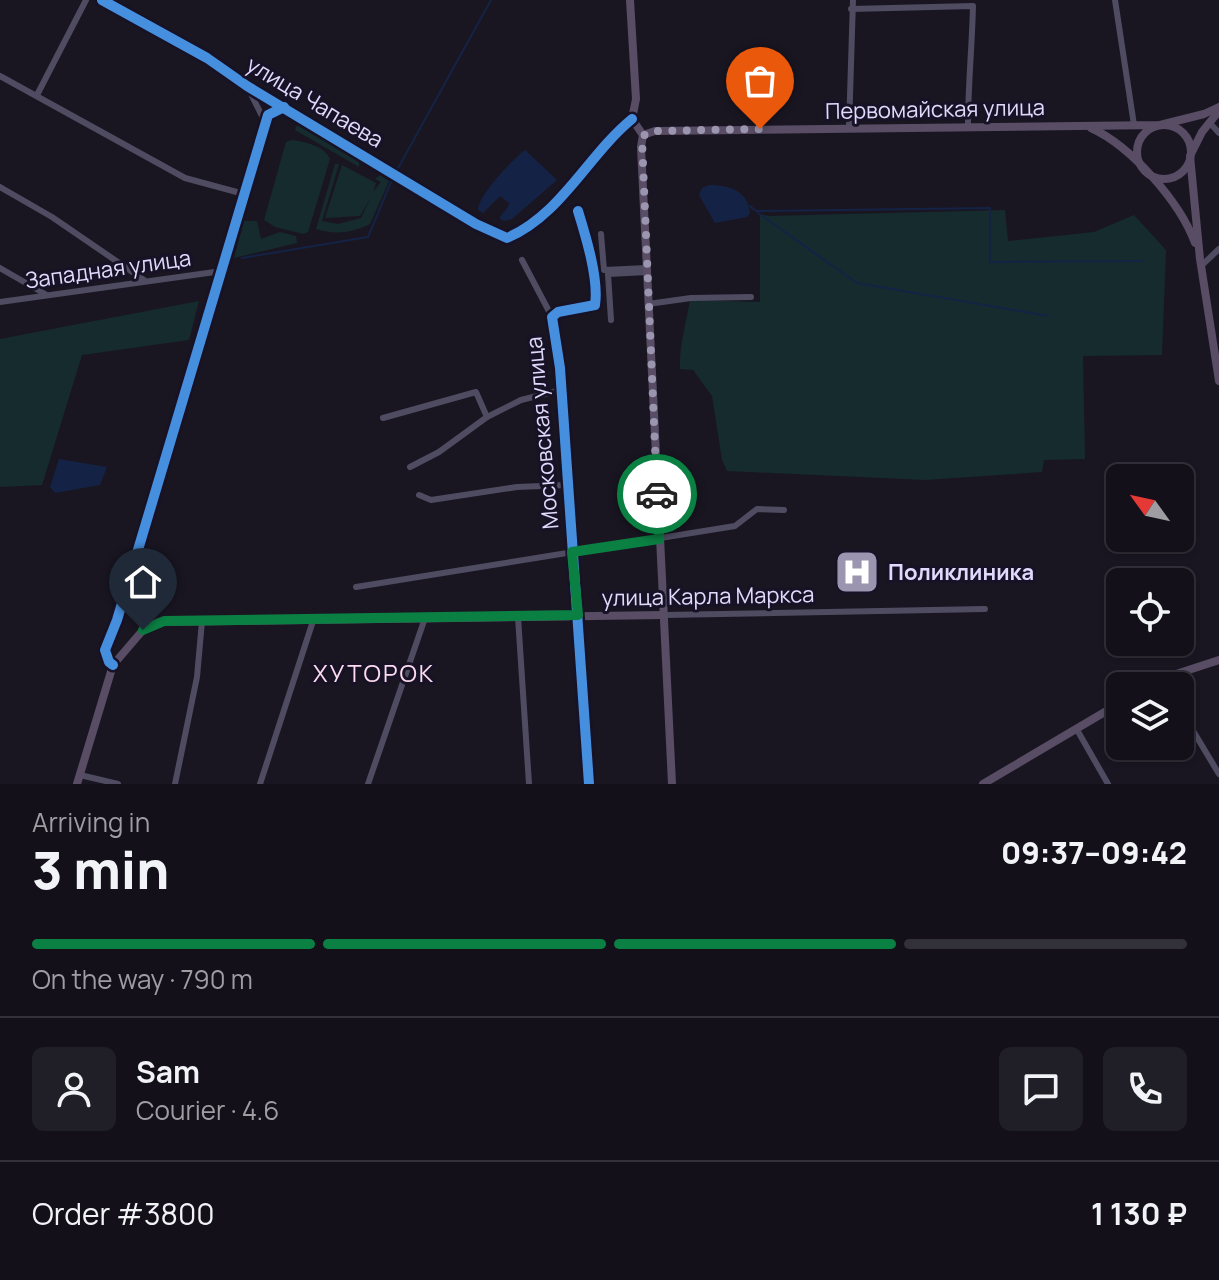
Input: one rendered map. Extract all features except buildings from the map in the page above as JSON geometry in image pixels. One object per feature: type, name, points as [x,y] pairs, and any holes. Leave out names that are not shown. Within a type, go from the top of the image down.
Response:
[{"type":"main road","points":[[630,0],[636,99],[632,119],[643,135],[648,304],[672,784]]},
{"type":"main road","name":"Первомайская улица","points":[[643,135],[655,131],[1160,125],[1219,109]]},
{"type":"main road","name":"Первомайская улица","points":[[1190,156],[1219,109]]},
{"type":"main road","points":[[1190,156],[1183,170],[1170,178],[1155,177],[1144,169],[1138,158],[1138,143],[1147,131],[1160,125],[1174,127],[1185,136],[1190,156],[1200,263],[1219,376]]},
{"type":"main road","points":[[1085,126],[1106,136],[1144,169],[1183,219],[1200,263]]},
{"type":"main road","name":"улица Карла Маркса","points":[[113,665],[149,626],[164,621],[664,615]]},
{"type":"main road","points":[[1190,672],[1219,660]]},
{"type":"main road","points":[[79,779],[113,665]]},
{"type":"main road","points":[[987,783],[1106,711]]},
{"type":"street","points":[[37,95],[86,0]]},
{"type":"street","name":"улица Чапаева","points":[[102,0],[207,58],[247,86],[476,224],[507,238],[525,231],[632,119]]},
{"type":"street","points":[[849,128],[853,0]]},
{"type":"street","points":[[1115,0],[1134,125]]},
{"type":"street","points":[[851,9],[973,6],[968,126]]},
{"type":"street","points":[[0,76],[185,178],[244,194]]},
{"type":"street","points":[[247,86],[266,124]]},
{"type":"street","points":[[113,665],[105,650],[117,620],[268,115],[284,107]]},
{"type":"street","points":[[1209,122],[1219,133]]},
{"type":"street","points":[[0,187],[52,217],[145,281]]},
{"type":"street","name":"Московская улица","points":[[552,317],[558,312],[595,305],[591,265],[578,211]]},
{"type":"street","points":[[601,234],[604,270],[647,270]]},
{"type":"street","points":[[1200,263],[1219,249]]},
{"type":"street","name":"Московская улица","points":[[522,260],[552,317],[561,390],[589,784]]},
{"type":"street","points":[[0,268],[47,296]]},
{"type":"street","points":[[611,320],[608,274],[647,270]]},
{"type":"street","name":"Западная улица","points":[[0,302],[222,271]]},
{"type":"street","points":[[648,304],[691,298],[751,297]]},
{"type":"street","points":[[410,467],[439,452],[487,417],[521,400],[561,390]]},
{"type":"street","points":[[383,418],[476,392],[487,417]]},
{"type":"street","points":[[419,495],[431,500],[517,487],[567,485]]},
{"type":"street","points":[[356,587],[735,526],[757,509],[784,510]]},
{"type":"street","name":"улица Карла Маркса","points":[[664,615],[985,609]]},
{"type":"street","points":[[518,617],[529,784]]},
{"type":"street","points":[[368,784],[425,618]]},
{"type":"street","points":[[175,784],[197,677],[202,621]]},
{"type":"street","points":[[260,784],[313,621]]},
{"type":"street","points":[[1076,728],[1108,784]]},
{"type":"street","points":[[1194,732],[1219,774]]},
{"type":"street","points":[[79,779],[118,784]]},
{"type":"green space","points":[[297,125],[359,160],[359,167],[295,130]]},
{"type":"green space","points":[[292,140],[319,148],[330,159],[308,232],[303,234],[275,227],[264,220],[286,142]]},
{"type":"green space","points":[[335,164],[339,164],[322,221],[338,224],[361,218],[371,197],[360,216],[325,218],[342,165],[376,183],[373,192],[381,182],[375,179],[380,175],[389,181],[370,224],[343,232],[316,229]]},
{"type":"green space","points":[[1005,210],[1008,241],[1094,232],[1134,215],[1166,250],[1162,355],[1083,356],[1085,459],[1044,460],[1042,472],[925,480],[727,471],[722,460],[712,396],[693,370],[680,369],[681,352],[690,300],[760,302],[760,214]]},
{"type":"green space","points":[[244,221],[257,221],[261,239],[280,232],[296,236],[297,243],[234,258]]},
{"type":"green space","points":[[199,301],[189,340],[82,355],[42,485],[0,487],[0,339]]},
{"type":"water","points":[[525,150],[557,180],[512,219],[504,221],[499,218],[509,203],[500,196],[483,213],[478,210],[490,187]]},
{"type":"water","points":[[724,186],[741,194],[748,205],[750,213],[747,217],[715,223],[699,195],[702,188]]},
{"type":"water","points":[[59,459],[107,467],[100,485],[55,493],[50,487]]},
{"type":"waterway","points":[[397,170],[491,0]]},
{"type":"waterway","points":[[242,258],[368,237],[391,182]]},
{"type":"waterway","points":[[750,206],[756,211],[990,208],[990,262],[1142,261]]},
{"type":"waterway","points":[[758,213],[857,283],[1048,316]]},
{"type":"cycle path","points":[[102,0],[207,58],[247,86],[476,224],[507,238],[526,228],[559,200],[632,119]]},
{"type":"cycle path","points":[[113,665],[105,650],[117,620],[268,115],[284,107]]},
{"type":"cycle path","points":[[578,211],[593,271],[595,305],[558,312],[552,317],[560,368],[589,784]]},
{"type":"way so far","points":[[657,494],[641,147],[643,135],[655,131],[760,129]]},
{"type":"place","name":"Поликлиника","points":[[857,572]]},
{"type":"district","name":"ХУТОРОК","points":[[374,672]]},
{"type":"route","points":[[143,630],[164,621],[578,615],[572,552],[659,539],[657,494]]}]
